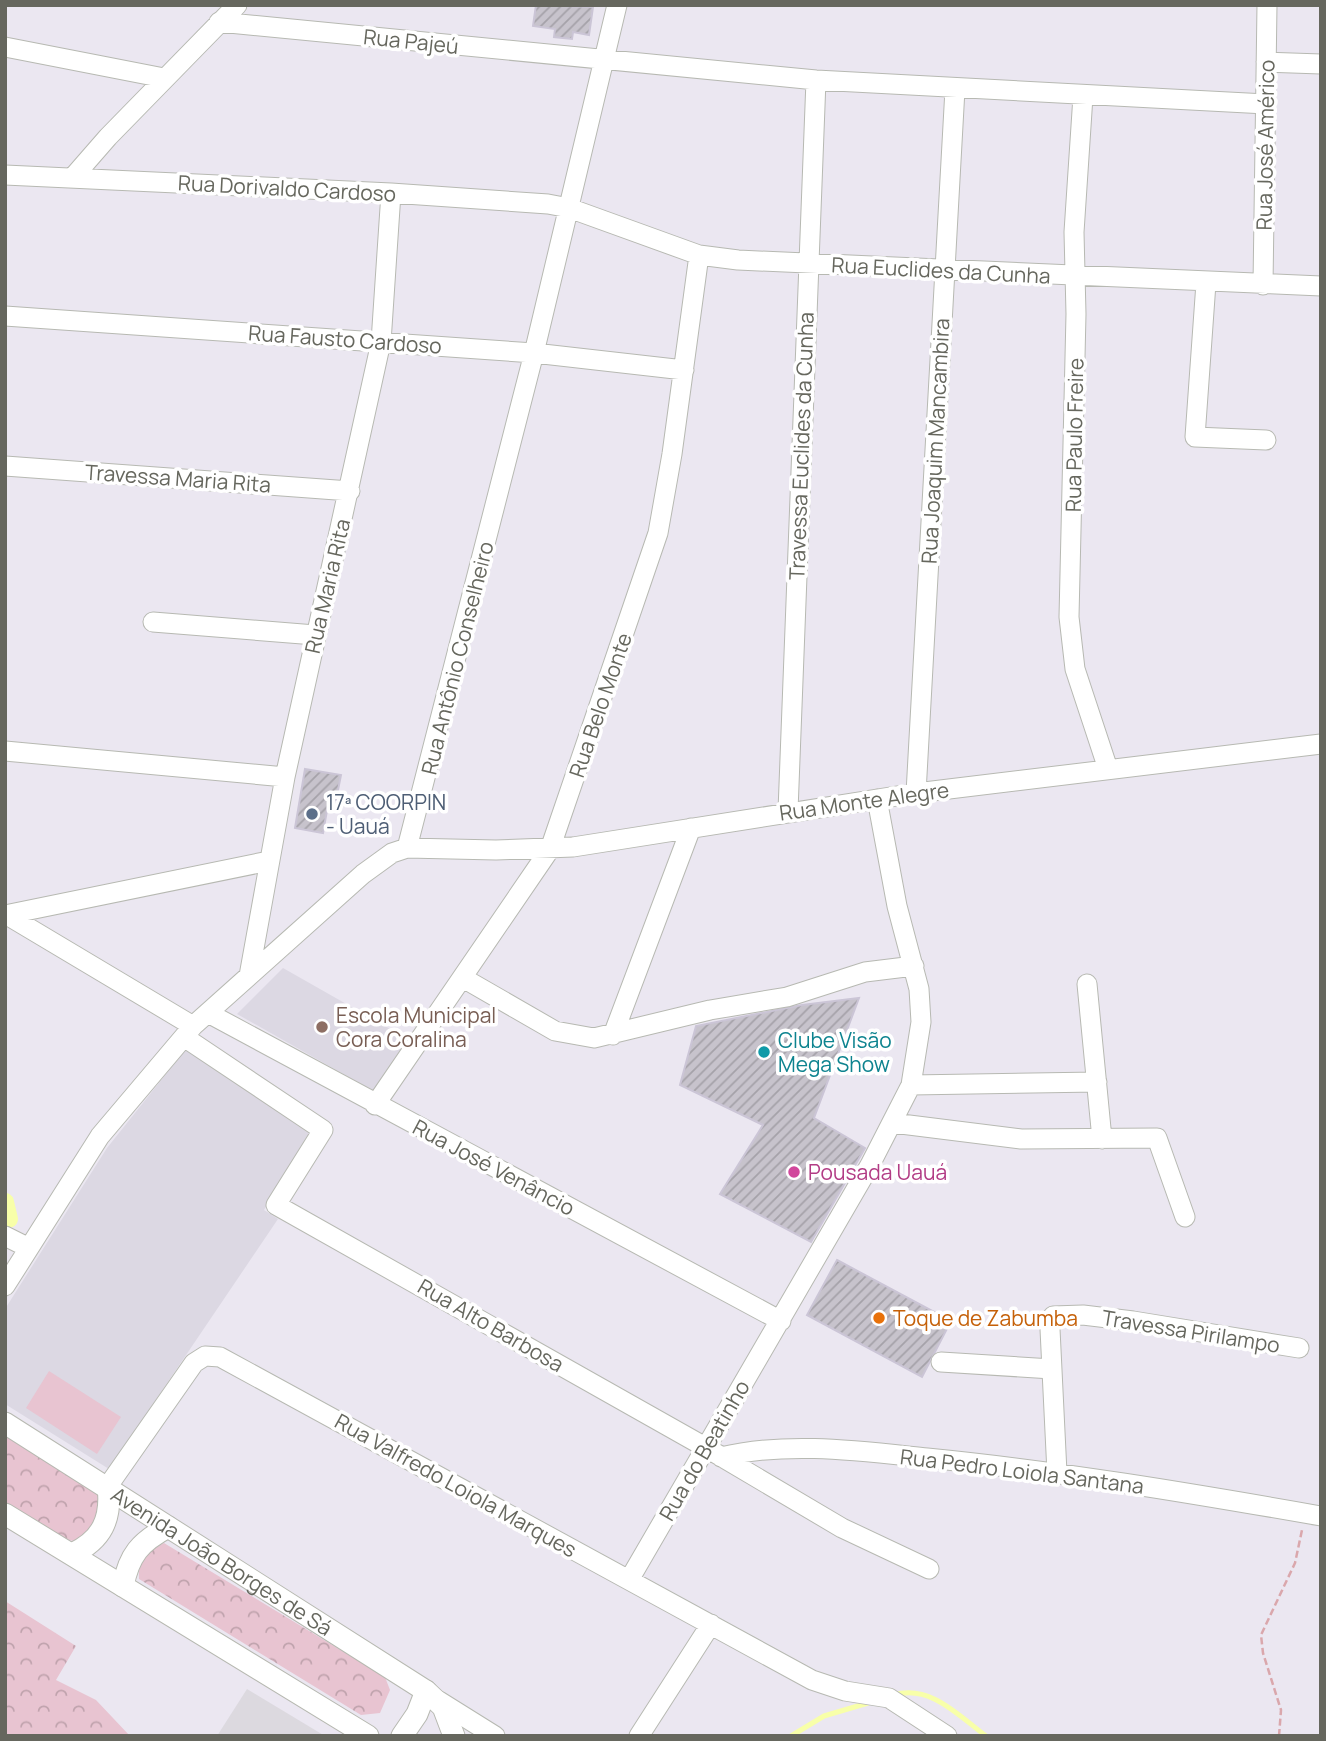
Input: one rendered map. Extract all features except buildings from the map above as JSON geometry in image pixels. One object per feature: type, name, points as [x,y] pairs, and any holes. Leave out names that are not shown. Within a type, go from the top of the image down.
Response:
[{"type":"main road","name":"Avenida João Borges de Sá","points":[[5,1423],[433,1695]]},
{"type":"main road","points":[[72,1554],[85,1548],[101,1534],[108,1514],[108,1486]]},
{"type":"main road","points":[[5,1514],[368,1736]]},
{"type":"main road","points":[[123,1586],[127,1566],[134,1551],[150,1537],[168,1527]]},
{"type":"main road","points":[[402,1736],[433,1695],[454,1736]]},
{"type":"street","points":[[74,176],[164,78],[237,5]]},
{"type":"street","name":"Rua Antônio Conselheiro","points":[[407,848],[534,353],[617,5]]},
{"type":"street","name":"Rua José Américo","points":[[1263,285],[1267,5]]},
{"type":"street","name":"Rua Pajeú","points":[[219,22],[603,60]]},
{"type":"street","points":[[5,47],[164,78]]},
{"type":"street","points":[[603,60],[816,80],[1266,104]]},
{"type":"street","points":[[1266,62],[1321,64]]},
{"type":"street","name":"Travessa Euclides da Cunha","points":[[788,811],[816,80]]},
{"type":"street","name":"Rua Joaquim Mancambira","points":[[916,793],[955,89]]},
{"type":"street","name":"Rua Paulo Freire","points":[[1083,96],[1074,232],[1076,276],[1069,617],[1075,669],[1108,769]]},
{"type":"street","name":"Rua Dorivaldo Cardoso","points":[[5,175],[74,176],[390,193],[523,201],[569,208]]},
{"type":"street","name":"Rua Maria Rita","points":[[249,976],[285,777],[381,342],[390,193]]},
{"type":"street","name":"Rua Euclides da Cunha","points":[[569,208],[699,255],[807,264],[1321,286]]},
{"type":"street","name":"Rua Belo Monte","points":[[375,1105],[550,849],[658,533],[699,255]]},
{"type":"street","points":[[1206,283],[1195,438],[1266,440]]},
{"type":"street","name":"Rua Fausto Cardoso","points":[[5,316],[534,353],[684,370]]},
{"type":"street","name":"Travessa Maria Rita","points":[[5,466],[350,491]]},
{"type":"street","points":[[153,622],[315,635]]},
{"type":"street","name":"Rua Monte Alegre","points":[[407,848],[550,849],[916,793],[1321,744]]},
{"type":"street","points":[[5,751],[285,777]]},
{"type":"street","points":[[463,978],[555,1031],[594,1038],[676,1017],[787,997],[865,972],[914,966],[897,906],[877,799]]},
{"type":"street","points":[[613,1035],[691,828]]},
{"type":"street","points":[[5,1286],[100,1136],[195,1025],[363,874],[392,853],[407,848]]},
{"type":"street","points":[[6,913],[269,861]]},
{"type":"street","points":[[6,913],[195,1025]]},
{"type":"street","name":"Rua do Beatinho","points":[[629,1580],[713,1452],[781,1321],[893,1123],[911,1085],[921,1022],[914,966]]},
{"type":"street","points":[[1087,984],[1102,1139]]},
{"type":"street","name":"Rua José Venâncio","points":[[195,1025],[375,1105],[781,1321]]},
{"type":"street","name":"Rua Alto Barbosa","points":[[195,1025],[323,1130],[276,1205],[842,1528],[929,1569]]},
{"type":"street","points":[[911,1085],[1097,1082]]},
{"type":"street","points":[[893,1123],[1021,1139],[1157,1138],[1185,1217]]},
{"type":"street","points":[[5,1236],[29,1248]]},
{"type":"street","name":"Travessa Pirilampo","points":[[1057,1473],[1051,1324],[1056,1314],[1133,1321],[1299,1348]]},
{"type":"street","name":"Rua Valfredo Loiola Marques","points":[[108,1486],[199,1358],[211,1354],[812,1680],[845,1691],[889,1698],[947,1736]]},
{"type":"street","points":[[941,1362],[1052,1369]]},
{"type":"street","name":"Rua Pedro Loiola Santana","points":[[713,1452],[812,1450],[887,1454],[1057,1473],[1313,1515]]},
{"type":"street","points":[[639,1736],[710,1624]]},
{"type":"street","name":"Avenida João Borges de Sá","points":[[433,1695],[495,1736]]},
{"type":"path","points":[[1279,1736],[1281,1710],[1263,1653],[1261,1635],[1296,1563],[1313,1515]]},
{"type":"shaded area","name":"Escola Municipal Cora Coralina","points":[[283,968],[408,1039],[375,1092],[237,1014]]},
{"type":"shaded area","points":[[186,1049],[312,1132],[264,1210],[278,1219],[109,1469],[5,1404],[5,1309],[107,1148]]},
{"type":"shaded area","points":[[247,1689],[325,1736],[217,1736]]},
{"type":"green space","points":[[49,1371],[121,1417],[97,1454],[26,1408]]},
{"type":"green space","points":[[5,1433],[99,1494],[103,1513],[81,1539],[74,1541],[54,1535],[5,1506]]},
{"type":"green space","points":[[164,1543],[385,1677],[390,1690],[380,1713],[361,1715],[139,1579],[142,1561]]},
{"type":"green space","points":[[5,1601],[76,1646],[56,1680],[96,1700],[130,1736],[5,1736]]},
{"type":"waterway","points":[[5,1202],[9,1219]]},
{"type":"waterway","points":[[894,1695],[920,1694],[932,1698],[955,1711],[986,1736]]},
{"type":"waterway","points":[[791,1736],[824,1716],[868,1703]]},
{"type":"place","name":"17ª COORPIN - Uauá","points":[[312,814]]},
{"type":"place","name":"Escola Municipal Cora Coralina","points":[[322,1027]]},
{"type":"place","name":"Clube Visão Mega Show","points":[[764,1052]]},
{"type":"place","name":"Pousada Uauá","points":[[794,1172]]},
{"type":"place","name":"Toque de Zabumba","points":[[879,1318]]}]
